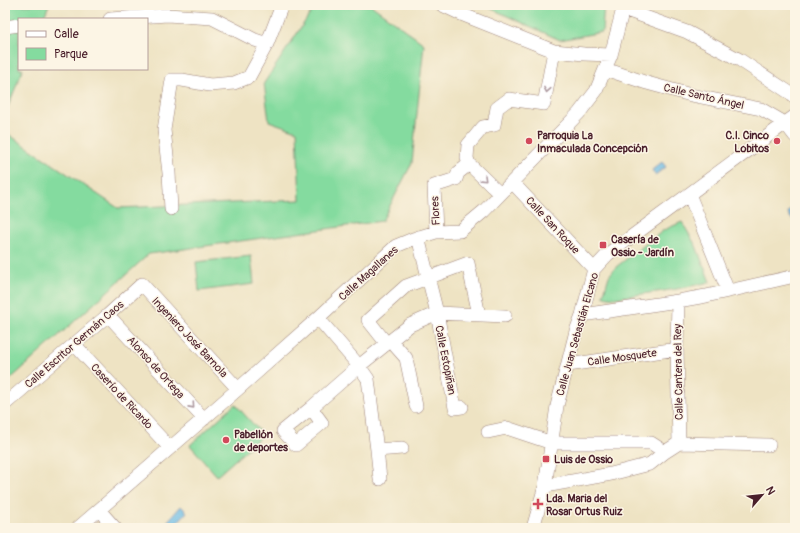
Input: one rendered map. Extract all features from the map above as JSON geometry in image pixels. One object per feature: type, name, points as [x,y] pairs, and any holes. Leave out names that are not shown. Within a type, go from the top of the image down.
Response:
[{"type":"street","points":[[171,209],[164,130],[172,80],[182,80],[210,85],[234,83],[249,77],[267,44],[282,5]]},
{"type":"street","points":[[442,5],[460,14],[554,52],[611,55]]},
{"type":"street","points":[[623,7],[687,32],[740,60],[790,93],[795,98]]},
{"type":"street","name":"Calle Magallanes","points":[[78,528],[238,389],[396,246],[418,237],[436,232],[460,231],[484,211],[578,113],[596,91],[611,55],[623,7]]},
{"type":"street","points":[[124,18],[167,15],[212,18],[255,40],[267,44]]},
{"type":"street","points":[[5,27],[18,25]]},
{"type":"street","points":[[500,194],[469,164],[467,158],[468,145],[483,127],[494,125],[497,108],[509,100],[544,104],[554,52]]},
{"type":"street","name":"Calle Santo Ángel","points":[[605,69],[647,83],[692,95],[761,109],[792,118],[795,136]]},
{"type":"street","name":"Calle Juan Sebastián Elcano","points":[[533,528],[545,486],[557,406],[576,331],[582,315],[594,269],[608,254],[792,118]]},
{"type":"street","name":"Flores","points":[[436,232],[434,186],[456,180],[458,173],[469,164]]},
{"type":"street","name":"Calle San Roque","points":[[512,182],[594,269]]},
{"type":"street","points":[[689,194],[728,291]]},
{"type":"street","name":"Calle Estopiñan","points":[[418,237],[458,407]]},
{"type":"street","points":[[416,406],[406,358],[368,320],[406,286],[468,263],[479,315]]},
{"type":"street","points":[[582,315],[706,296],[795,276]]},
{"type":"street","name":"Calle Escritor Germán Caos","points":[[5,404],[142,284]]},
{"type":"street","name":"Ingeniero José Barnola","points":[[142,284],[238,389]]},
{"type":"street","name":"Calle Cantera del Rey","points":[[678,301],[677,349],[679,443]]},
{"type":"street","points":[[310,408],[410,325],[437,313],[505,316]]},
{"type":"street","name":"Alonso de Ortega","points":[[108,315],[204,419]]},
{"type":"street","points":[[318,318],[368,378],[380,479]]},
{"type":"street","name":"Caserío de Ricardo","points":[[74,344],[170,448]]},
{"type":"street","name":"Calle Mosquete","points":[[568,365],[677,349]]},
{"type":"street","points":[[488,432],[507,428],[552,443],[651,443],[665,452]]},
{"type":"street","points":[[545,486],[611,474],[650,464],[679,443],[769,445]]},
{"type":"street","points":[[377,450],[402,448]]},
{"type":"street","points":[[99,510],[115,528]]},
{"type":"green space","points":[[5,5],[49,5],[43,18],[18,18],[18,70],[23,70],[5,114]]},
{"type":"green space","points":[[316,5],[371,5],[424,44],[412,163],[382,221],[149,254],[5,384],[5,132],[118,208],[300,200],[297,131],[269,121],[264,83]]},
{"type":"green space","points":[[483,5],[604,5],[602,32],[560,40]]},
{"type":"green space","points":[[682,222],[696,246],[710,282],[677,289],[615,298],[603,296],[609,276],[616,267],[664,230]]},
{"type":"green space","points":[[251,256],[254,284],[199,291],[196,262]]},
{"type":"green space","name":"Pabellón de deportes","points":[[235,404],[263,435],[217,476],[190,445]]},
{"type":"water","points":[[662,162],[666,167],[655,175],[652,170]]},
{"type":"water","points":[[795,208],[794,220],[788,213],[791,209]]},
{"type":"water","points":[[181,506],[187,512],[171,528],[166,523]]},
{"type":"place","name":"Parroquia La Inmaculada Concepción","points":[[529,141]]},
{"type":"place","name":"C.I. Cinco Lobitos","points":[[777,141]]},
{"type":"place","name":"Casería de Ossio - Jardín","points":[[603,245]]},
{"type":"place","name":"Pabellón de deportes","points":[[226,440]]},
{"type":"place","name":"Luis de Ossio","points":[[546,459]]},
{"type":"place","name":"Lda. Maria del Rosar Ortus Ruiz","points":[[538,504]]}]
